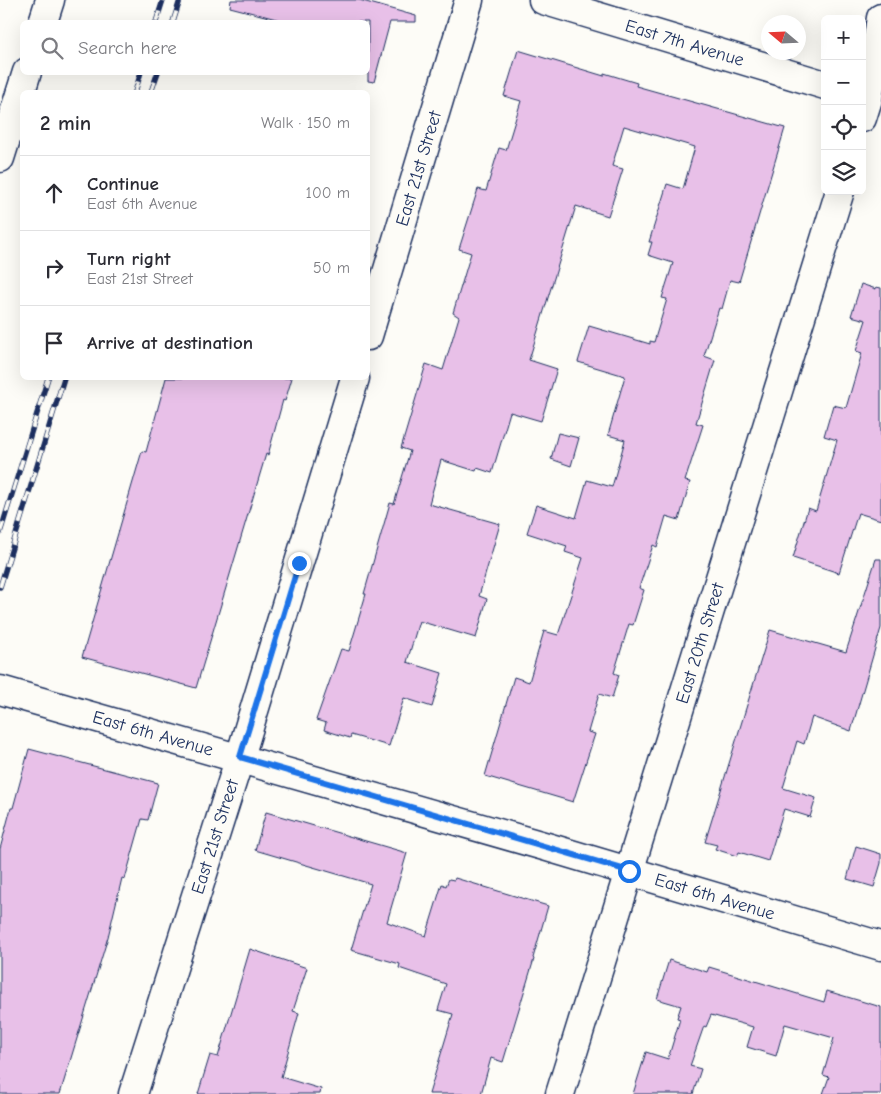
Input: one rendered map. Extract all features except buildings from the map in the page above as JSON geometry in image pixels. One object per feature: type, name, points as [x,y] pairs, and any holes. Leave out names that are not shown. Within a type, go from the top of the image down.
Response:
[{"type":"street","points":[[43,20],[50,0]]},
{"type":"street","name":"East 21st Street","points":[[370,329],[469,0]]},
{"type":"street","name":"East 7th Avenue","points":[[543,0],[821,84]]},
{"type":"street","points":[[868,104],[881,18]]},
{"type":"street","points":[[21,90],[26,75]]},
{"type":"street","points":[[0,158],[20,94]]},
{"type":"street","name":"East 20th Street","points":[[560,1094],[839,195]]},
{"type":"street","name":"East 21st Street","points":[[133,1094],[240,757],[354,380]]},
{"type":"street","name":"East 6th Avenue","points":[[0,690],[240,757],[881,946]]},
{"type":"railway","points":[[157,20],[163,0]]},
{"type":"railway","points":[[174,20],[180,0]]},
{"type":"railway","points":[[136,90],[140,75]]},
{"type":"railway","points":[[152,90],[157,75]]},
{"type":"railway","points":[[0,533],[47,380]]},
{"type":"railway","points":[[0,587],[63,380]]},
{"type":"route","points":[[299,563],[240,757],[629,871]]}]
